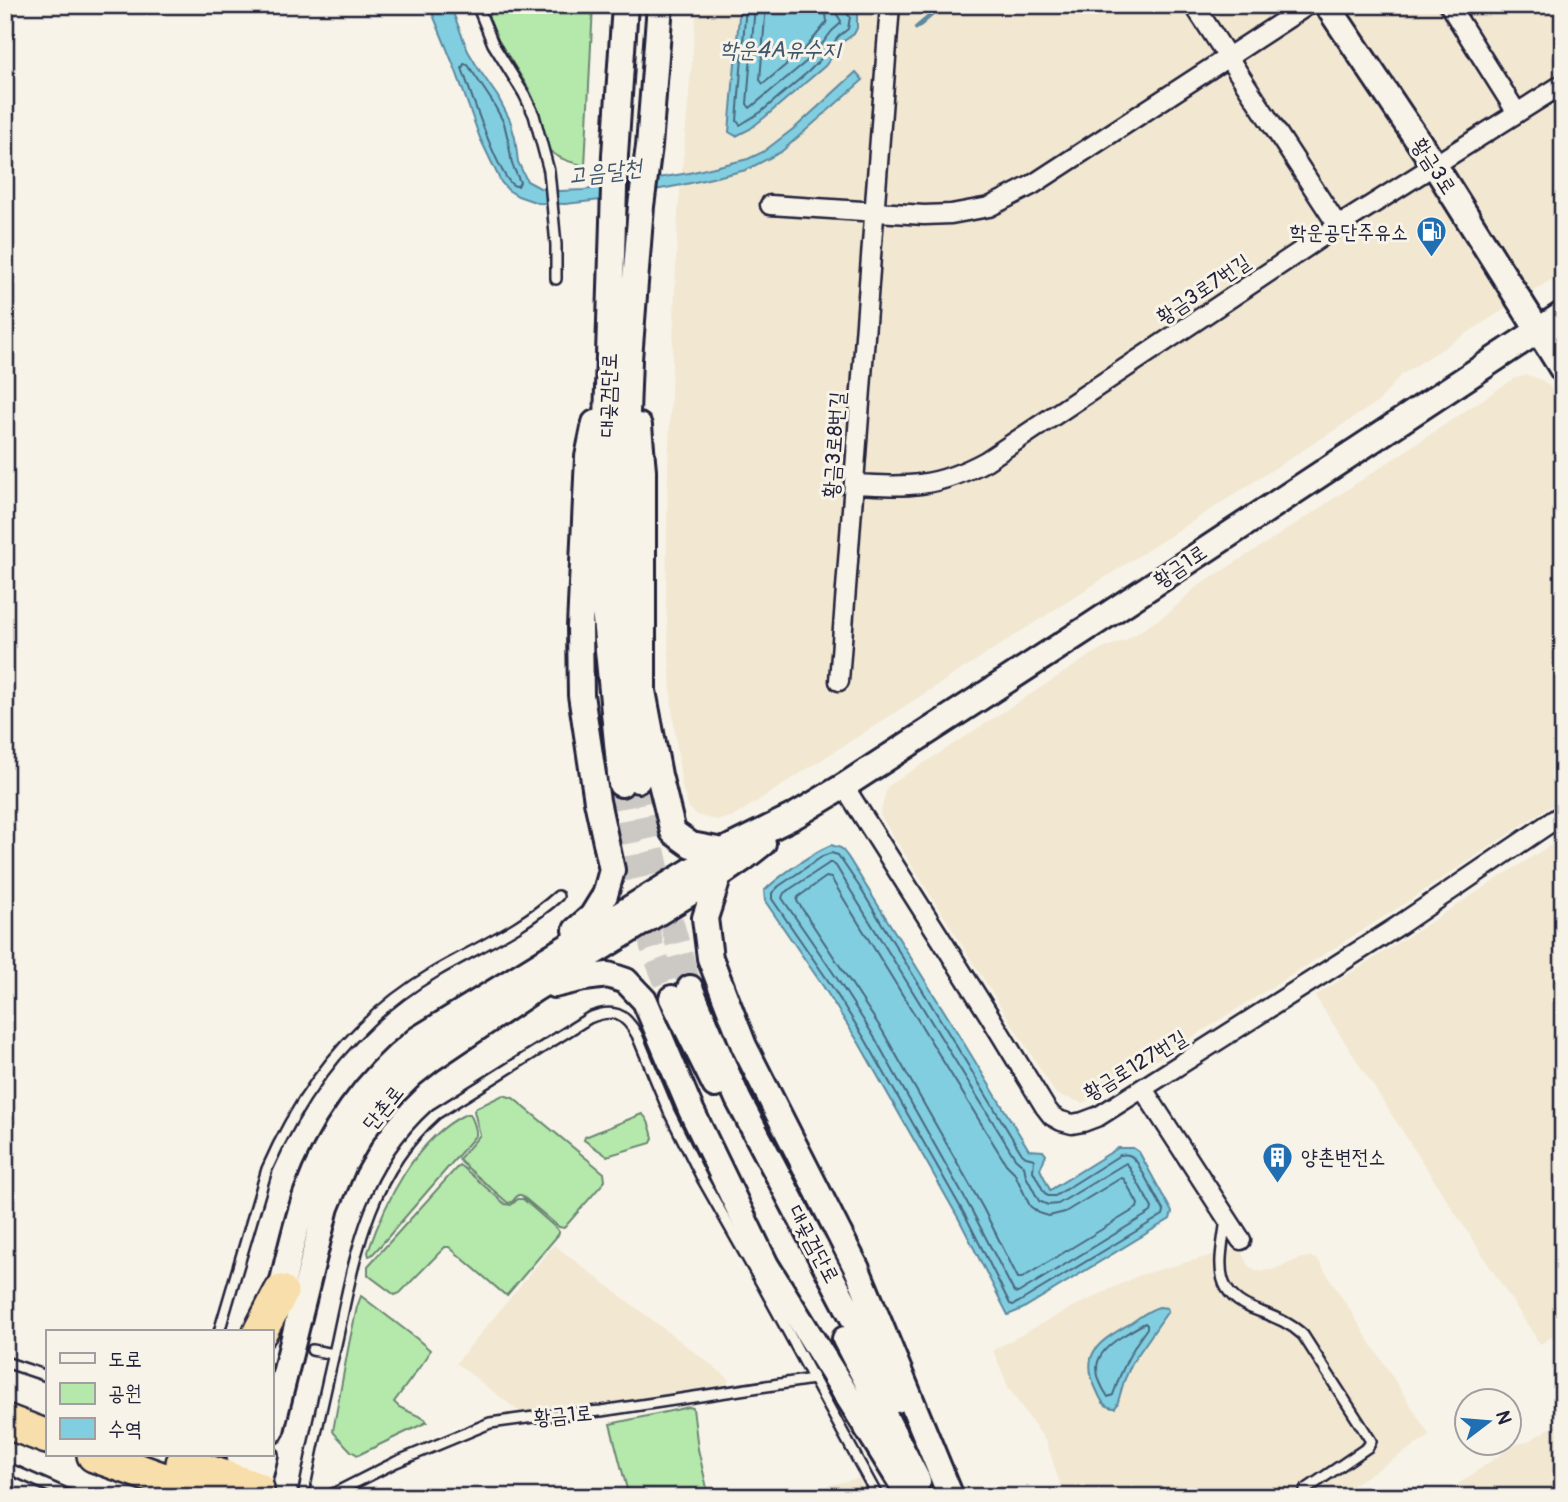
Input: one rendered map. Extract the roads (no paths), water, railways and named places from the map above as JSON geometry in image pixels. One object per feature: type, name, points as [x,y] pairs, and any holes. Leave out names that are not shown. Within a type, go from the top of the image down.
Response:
[{"type":"highway","points":[[261,1330],[281,1292]]},
{"type":"highway","points":[[5,1398],[46,1413]]},
{"type":"highway","points":[[5,1421],[46,1437]]},
{"type":"highway","points":[[163,1456],[238,1486]]},
{"type":"highway","points":[[99,1457],[238,1486]]},
{"type":"main road","name":"대곶검단로","points":[[620,344],[613,224],[625,5]]},
{"type":"main road","name":"대곶검단로","points":[[629,782],[601,588],[620,344],[649,146],[660,5]]},
{"type":"main road","name":"황금3로","points":[[1327,5],[1435,166],[1563,370]]},
{"type":"main road","name":"황금1로","points":[[661,900],[723,851],[796,815],[844,786],[1563,314]]},
{"type":"main road","points":[[620,344],[643,470],[643,691],[659,775],[673,832],[691,845],[723,851]]},
{"type":"main road","points":[[535,978],[592,916],[606,895],[612,870],[597,802],[581,695],[580,627],[588,457],[620,344]]},
{"type":"main road","name":"황금1로","points":[[661,900],[719,875],[796,815]]},
{"type":"main road","points":[[719,875],[705,918],[710,958],[744,1046],[857,1269],[949,1497]]},
{"type":"main road","name":"단촌로","points":[[273,1423],[326,1206],[344,1164],[361,1134],[391,1095],[431,1059],[535,978],[661,900]]},
{"type":"main road","points":[[535,978],[608,975],[626,981],[645,1001],[691,1110],[766,1265],[769,1282],[910,1497]]},
{"type":"main road","name":"단촌로","points":[[272,1330],[306,1194],[347,1114],[382,1070],[418,1040],[449,1019],[535,978]]},
{"type":"main road","name":"대곶검단로","points":[[926,1497],[710,1076],[681,993],[949,1497]]},
{"type":"main road","points":[[238,1486],[264,1456]]},
{"type":"main road","points":[[99,1457],[162,1497]]},
{"type":"street","name":"황금3로8번길","points":[[839,681],[890,5]]},
{"type":"street","points":[[1194,5],[1338,226]]},
{"type":"street","points":[[770,205],[925,215],[951,214],[989,207],[1032,185],[1308,5]]},
{"type":"street","points":[[1449,5],[1517,113]]},
{"type":"street","name":"황금3로7번길","points":[[854,484],[912,486],[942,480],[986,461],[1338,226],[1563,85]]},
{"type":"street","name":"황금로127번길","points":[[844,786],[1034,1091],[1052,1116],[1072,1124],[1099,1116],[1143,1089],[1398,926],[1563,814]]},
{"type":"street","points":[[1143,1089],[1241,1240]]},
{"type":"lane","points":[[477,5],[493,44],[530,105],[549,171],[556,279]]},
{"type":"lane","points":[[223,1330],[267,1169],[296,1112],[336,1055],[359,1029],[394,999],[436,971],[545,909],[558,896]]},
{"type":"lane","points":[[303,1497],[366,1219],[380,1189],[407,1145],[436,1114],[570,1030],[599,1014],[609,1013],[617,1014],[631,1024],[690,1155],[769,1282],[813,1379],[878,1497]]},
{"type":"lane","points":[[1226,1217],[1221,1262],[1224,1285],[1229,1293],[1243,1305],[1278,1318],[1303,1335],[1371,1441],[1368,1447],[1305,1490]]},
{"type":"lane","points":[[312,1350],[334,1353]]},
{"type":"lane","points":[[5,1362],[46,1376]]},
{"type":"lane","name":"황금1로","points":[[327,1497],[408,1457],[490,1423],[624,1408],[813,1379]]},
{"type":"lane","points":[[5,1467],[73,1497]]},
{"type":"water","points":[[429,5],[450,5],[468,51],[510,120],[518,162],[527,181],[540,188],[584,190],[689,173],[748,159],[763,152],[797,126],[856,72],[863,80],[781,152],[746,170],[601,200],[565,204],[538,203],[518,196],[501,182],[480,138]]},
{"type":"water","name":"학운4A유수지","points":[[740,5],[851,8],[857,13],[857,28],[825,66],[750,129],[736,136],[729,132]]},
{"type":"water","points":[[831,845],[841,848],[848,857],[1029,1150],[1043,1151],[1046,1155],[1040,1169],[1050,1190],[1118,1148],[1133,1148],[1139,1152],[1172,1212],[1170,1219],[1008,1315],[960,1221],[859,1043],[765,901],[764,891],[770,885],[805,859]]},
{"type":"water","points":[[1159,1307],[1167,1308],[1168,1311],[1132,1363],[1117,1405],[1115,1408],[1108,1407],[1092,1378],[1091,1357],[1110,1336]]},
{"type":"waterway","name":"고음달천","points":[[916,28],[943,5]]},
{"type":"tunnel","points":[[638,780],[659,877],[690,988]]},
{"type":"tunnel","points":[[621,784],[652,947],[672,998]]},
{"type":"place","name":"학운공단주유소","points":[[1431,259]]},
{"type":"place","name":"양촌변전소","points":[[1278,1184]]}]
